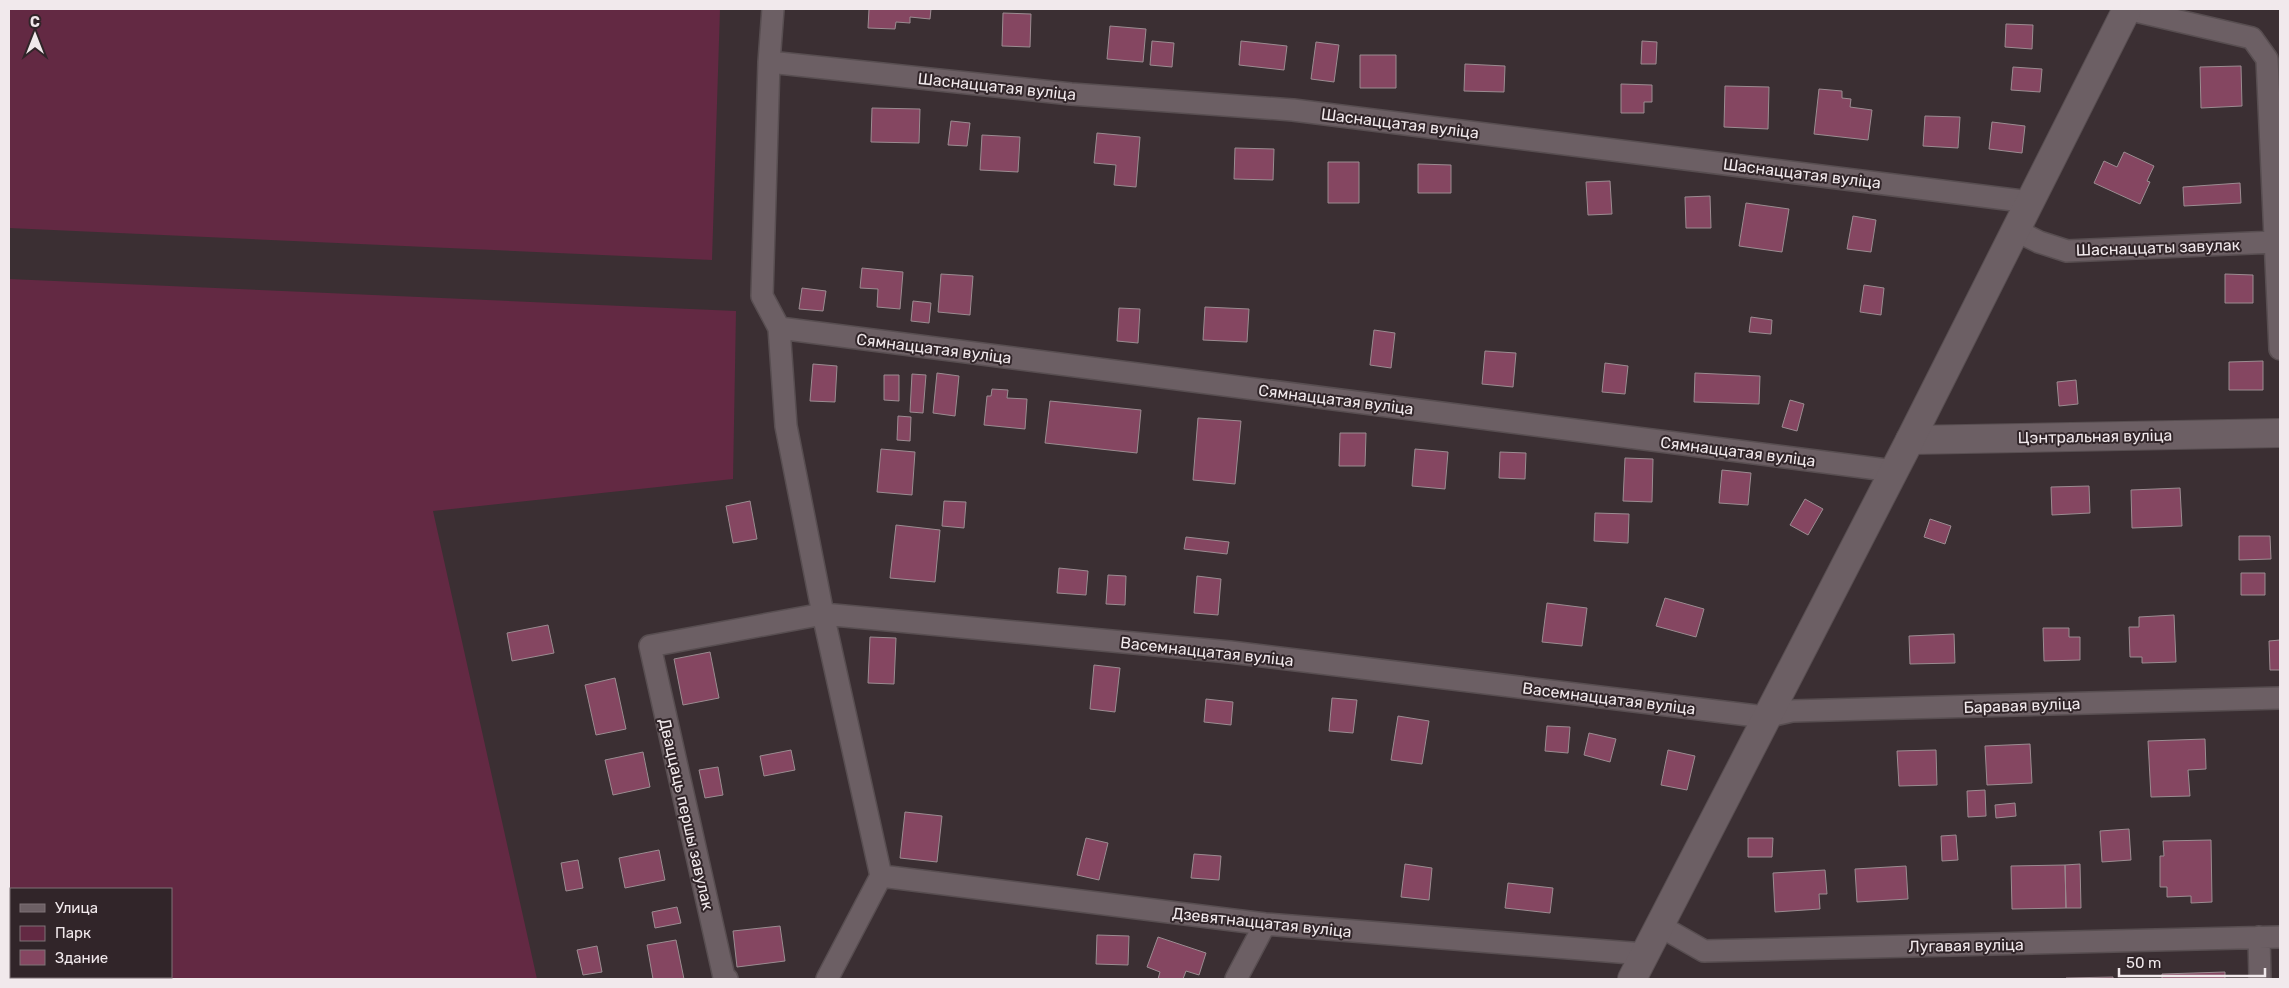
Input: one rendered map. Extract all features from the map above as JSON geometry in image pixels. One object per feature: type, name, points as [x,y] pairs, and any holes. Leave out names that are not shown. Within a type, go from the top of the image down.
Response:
[{"type":"main road","points":[[1632,979],[1765,717],[1910,440],[2127,9]]},
{"type":"main road","name":"Цэнтральная вуліца","points":[[1910,440],[2280,432]]},
{"type":"street","points":[[773,9],[768,62],[762,296],[778,328],[786,426],[823,614],[881,876],[827,979]]},
{"type":"street","points":[[2127,9],[2252,38],[2267,59],[2280,349]]},
{"type":"street","name":"Шаснаццатая вуліца","points":[[768,62],[1071,94],[1293,110],[2030,202]]},
{"type":"street","name":"Шаснаццаты завулак","points":[[2015,230],[2039,242],[2067,251],[2275,242]]},
{"type":"street","name":"Сямнаццатая вуліца","points":[[778,328],[1894,471]]},
{"type":"street","name":"Васемнаццатая вуліца","points":[[650,646],[823,614],[1230,652],[1765,717]]},
{"type":"street","name":"Дваццаць першы завулак","points":[[650,646],[724,977],[727,979]]},
{"type":"street","name":"Баравая вуліца","points":[[1765,717],[1792,711],[2280,698]]},
{"type":"street","name":"Дзевятнаццатая вуліца","points":[[881,876],[1265,924],[1644,954]]},
{"type":"street","points":[[1236,979],[1265,924]]},
{"type":"street","name":"Лугавая вуліца","points":[[1660,926],[1704,951],[2280,937]]},
{"type":"street","points":[[2259,937],[2260,979]]},
{"type":"green space","points":[[9,9],[720,9],[712,260],[9,228]]},
{"type":"green space","points":[[9,279],[736,311],[733,479],[433,511],[537,979],[9,979]]},
{"type":"building","points":[[869,9],[931,9],[930,19],[910,17],[910,23],[896,22],[895,29],[868,28]]},
{"type":"building","points":[[1003,13],[1031,14],[1030,47],[1002,46]]},
{"type":"building","points":[[2006,24],[2033,25],[2032,49],[2005,47]]},
{"type":"building","points":[[1110,26],[1146,29],[1143,62],[1107,59]]},
{"type":"building","points":[[1152,41],[1174,43],[1172,67],[1150,65]]},
{"type":"building","points":[[1241,41],[1287,46],[1284,70],[1239,65]]},
{"type":"building","points":[[1642,41],[1657,42],[1656,64],[1641,64]]},
{"type":"building","points":[[1316,42],[1339,45],[1334,82],[1311,79]]},
{"type":"building","points":[[1360,55],[1396,55],[1396,88],[1360,88]]},
{"type":"building","points":[[1465,64],[1505,66],[1504,92],[1464,91]]},
{"type":"building","points":[[2241,66],[2242,106],[2201,108],[2200,67]]},
{"type":"building","points":[[2013,67],[2042,69],[2040,92],[2011,90]]},
{"type":"building","points":[[1621,84],[1652,85],[1652,102],[1644,102],[1644,113],[1621,113]]},
{"type":"building","points":[[1725,86],[1769,87],[1768,129],[1724,127]]},
{"type":"building","points":[[1819,89],[1842,91],[1842,98],[1851,99],[1850,107],[1872,110],[1868,140],[1814,134]]},
{"type":"building","points":[[872,108],[920,109],[919,143],[871,142]]},
{"type":"building","points":[[1925,116],[1960,117],[1958,148],[1923,146]]},
{"type":"building","points":[[951,121],[970,123],[967,146],[948,145]]},
{"type":"building","points":[[1992,122],[2025,126],[2022,153],[1989,149]]},
{"type":"building","points":[[1097,133],[1140,137],[1136,187],[1114,185],[1116,165],[1094,163]]},
{"type":"building","points":[[982,135],[1020,137],[1018,172],[980,170]]},
{"type":"building","points":[[1235,148],[1274,149],[1273,180],[1234,179]]},
{"type":"building","points":[[2124,152],[2154,166],[2147,181],[2150,182],[2140,204],[2094,183],[2104,161],[2117,167]]},
{"type":"building","points":[[1328,162],[1359,162],[1359,203],[1328,203]]},
{"type":"building","points":[[1418,164],[1451,165],[1451,193],[1418,193]]},
{"type":"building","points":[[1610,181],[1612,214],[1588,215],[1586,182]]},
{"type":"building","points":[[2240,183],[2241,203],[2184,206],[2183,187]]},
{"type":"building","points":[[1710,196],[1711,228],[1686,228],[1685,197]]},
{"type":"building","points":[[1746,203],[1789,209],[1782,252],[1739,246]]},
{"type":"building","points":[[1853,216],[1876,220],[1871,252],[1847,249]]},
{"type":"building","points":[[862,268],[903,272],[900,309],[877,307],[878,289],[860,288]]},
{"type":"building","points":[[941,274],[973,276],[970,315],[938,312]]},
{"type":"building","points":[[2225,274],[2253,275],[2253,303],[2225,303]]},
{"type":"building","points":[[1864,285],[1884,288],[1881,315],[1860,312]]},
{"type":"building","points":[[802,288],[826,291],[823,311],[799,309]]},
{"type":"building","points":[[913,301],[931,303],[929,323],[911,321]]},
{"type":"building","points":[[1205,307],[1249,309],[1247,342],[1203,340]]},
{"type":"building","points":[[1119,308],[1140,309],[1138,343],[1117,341]]},
{"type":"building","points":[[1751,317],[1772,320],[1771,334],[1749,332]]},
{"type":"building","points":[[1374,330],[1395,333],[1391,368],[1370,365]]},
{"type":"building","points":[[1485,351],[1516,353],[1513,387],[1482,384]]},
{"type":"building","points":[[2263,361],[2263,390],[2229,390],[2229,362]]},
{"type":"building","points":[[1605,363],[1628,366],[1625,394],[1602,392]]},
{"type":"building","points":[[813,364],[837,366],[835,402],[810,401]]},
{"type":"building","points":[[937,373],[959,376],[955,416],[933,413]]},
{"type":"building","points":[[1695,373],[1760,376],[1759,404],[1694,402]]},
{"type":"building","points":[[912,374],[926,375],[923,413],[910,412]]},
{"type":"building","points":[[884,375],[899,375],[899,401],[884,400]]},
{"type":"building","points":[[2076,380],[2078,404],[2059,406],[2057,382]]},
{"type":"building","points":[[992,389],[1008,390],[1007,398],[1027,399],[1025,429],[984,425],[987,396],[991,396]]},
{"type":"building","points":[[1790,400],[1804,404],[1797,431],[1782,427]]},
{"type":"building","points":[[1050,401],[1141,410],[1137,453],[1045,443]]},
{"type":"building","points":[[898,416],[911,417],[910,441],[897,440]]},
{"type":"building","points":[[1198,418],[1241,421],[1235,484],[1193,480]]},
{"type":"building","points":[[1340,433],[1366,433],[1365,466],[1339,466]]},
{"type":"building","points":[[881,449],[915,452],[912,495],[877,492]]},
{"type":"building","points":[[1415,449],[1448,452],[1445,489],[1412,486]]},
{"type":"building","points":[[1500,452],[1526,453],[1525,479],[1499,478]]},
{"type":"building","points":[[1625,458],[1653,459],[1652,502],[1623,501]]},
{"type":"building","points":[[1722,470],[1751,473],[1748,505],[1719,503]]},
{"type":"building","points":[[2089,486],[2090,513],[2052,515],[2051,487]]},
{"type":"building","points":[[2180,488],[2182,526],[2132,528],[2131,490]]},
{"type":"building","points":[[1805,499],[1823,509],[1808,535],[1790,525]]},
{"type":"building","points":[[750,501],[757,539],[733,543],[726,506]]},
{"type":"building","points":[[944,501],[966,502],[964,528],[942,526]]},
{"type":"building","points":[[1595,513],[1629,514],[1628,543],[1594,541]]},
{"type":"building","points":[[1930,519],[1951,526],[1945,544],[1924,537]]},
{"type":"building","points":[[896,525],[940,530],[935,582],[890,578]]},
{"type":"building","points":[[2239,536],[2270,536],[2271,559],[2239,560]]},
{"type":"building","points":[[1186,537],[1229,542],[1227,554],[1184,549]]},
{"type":"building","points":[[1059,568],[1088,571],[1086,595],[1057,593]]},
{"type":"building","points":[[2241,573],[2265,573],[2265,595],[2241,595]]},
{"type":"building","points":[[1108,575],[1126,576],[1125,605],[1106,604]]},
{"type":"building","points":[[1197,576],[1221,579],[1218,615],[1194,613]]},
{"type":"building","points":[[1665,598],[1704,609],[1696,637],[1656,626]]},
{"type":"building","points":[[1547,603],[1587,608],[1582,646],[1542,642]]},
{"type":"building","points":[[2174,615],[2176,662],[2142,663],[2142,657],[2130,657],[2129,627],[2139,627],[2139,617]]},
{"type":"building","points":[[548,625],[554,653],[512,661],[507,633]]},
{"type":"building","points":[[2043,628],[2069,628],[2069,637],[2080,637],[2080,660],[2044,661]]},
{"type":"building","points":[[1954,634],[1955,663],[1910,664],[1909,636]]},
{"type":"building","points":[[870,637],[896,638],[894,684],[868,683]]},
{"type":"building","points":[[2280,640],[2280,670],[2270,670],[2269,641]]},
{"type":"building","points":[[710,652],[719,698],[683,705],[674,659]]},
{"type":"building","points":[[1094,665],[1120,668],[1115,712],[1090,709]]},
{"type":"building","points":[[615,678],[626,729],[596,735],[585,685]]},
{"type":"building","points":[[1332,698],[1357,700],[1353,733],[1329,731]]},
{"type":"building","points":[[1206,699],[1233,702],[1231,725],[1204,722]]},
{"type":"building","points":[[1398,716],[1429,721],[1422,764],[1391,760]]},
{"type":"building","points":[[1547,726],[1570,727],[1568,753],[1545,751]]},
{"type":"building","points":[[1589,733],[1616,739],[1610,762],[1584,755]]},
{"type":"building","points":[[2205,739],[2206,769],[2188,770],[2190,796],[2151,797],[2148,741]]},
{"type":"building","points":[[2030,744],[2032,783],[1987,785],[1985,746]]},
{"type":"building","points":[[791,750],[795,770],[764,776],[760,756]]},
{"type":"building","points":[[1668,750],[1695,756],[1687,790],[1661,785]]},
{"type":"building","points":[[1936,750],[1937,785],[1899,786],[1897,751]]},
{"type":"building","points":[[643,752],[650,787],[613,795],[605,760]]},
{"type":"building","points":[[718,767],[723,795],[705,798],[699,770]]},
{"type":"building","points":[[1985,790],[1986,816],[1968,817],[1967,791]]},
{"type":"building","points":[[2015,803],[2016,816],[1996,818],[1995,805]]},
{"type":"building","points":[[905,812],[942,816],[937,862],[900,858]]},
{"type":"building","points":[[2129,829],[2131,860],[2102,862],[2100,831]]},
{"type":"building","points":[[1956,835],[1958,860],[1942,861],[1941,836]]},
{"type":"building","points":[[1086,838],[1108,843],[1099,880],[1077,875]]},
{"type":"building","points":[[1748,838],[1773,838],[1772,857],[1748,857]]},
{"type":"building","points":[[2211,840],[2212,902],[2191,903],[2191,896],[2167,897],[2167,887],[2160,887],[2160,856],[2164,856],[2163,841]]},
{"type":"building","points":[[659,850],[665,880],[625,888],[619,858]]},
{"type":"building","points":[[1194,854],[1221,856],[1219,880],[1191,878]]},
{"type":"building","points":[[578,860],[583,888],[566,891],[561,863]]},
{"type":"building","points":[[1405,864],[1432,868],[1429,900],[1401,897]]},
{"type":"building","points":[[2080,864],[2081,908],[2066,908],[2065,865]]},
{"type":"building","points":[[2065,865],[2066,908],[2012,909],[2011,866]]},
{"type":"building","points":[[1906,866],[1908,899],[1857,902],[1855,869]]},
{"type":"building","points":[[1825,870],[1827,894],[1819,894],[1820,909],[1775,912],[1773,873]]},
{"type":"building","points":[[1508,883],[1553,888],[1550,913],[1505,908]]},
{"type":"building","points":[[677,907],[681,923],[655,928],[652,912]]},
{"type":"building","points":[[780,926],[785,961],[737,967],[733,931]]},
{"type":"building","points":[[1097,935],[1129,936],[1128,965],[1096,964]]},
{"type":"building","points":[[1158,937],[1206,953],[1199,975],[1186,971],[1183,979],[1158,979],[1160,972],[1147,967]]},
{"type":"building","points":[[676,940],[684,979],[653,979],[647,945]]},
{"type":"building","points":[[597,946],[602,972],[583,975],[577,950]]},
{"type":"building","points":[[2225,972],[2225,979],[2162,979],[2162,974]]},
{"type":"building","points":[[2113,977],[2113,979],[2066,979],[2066,978]]}]
